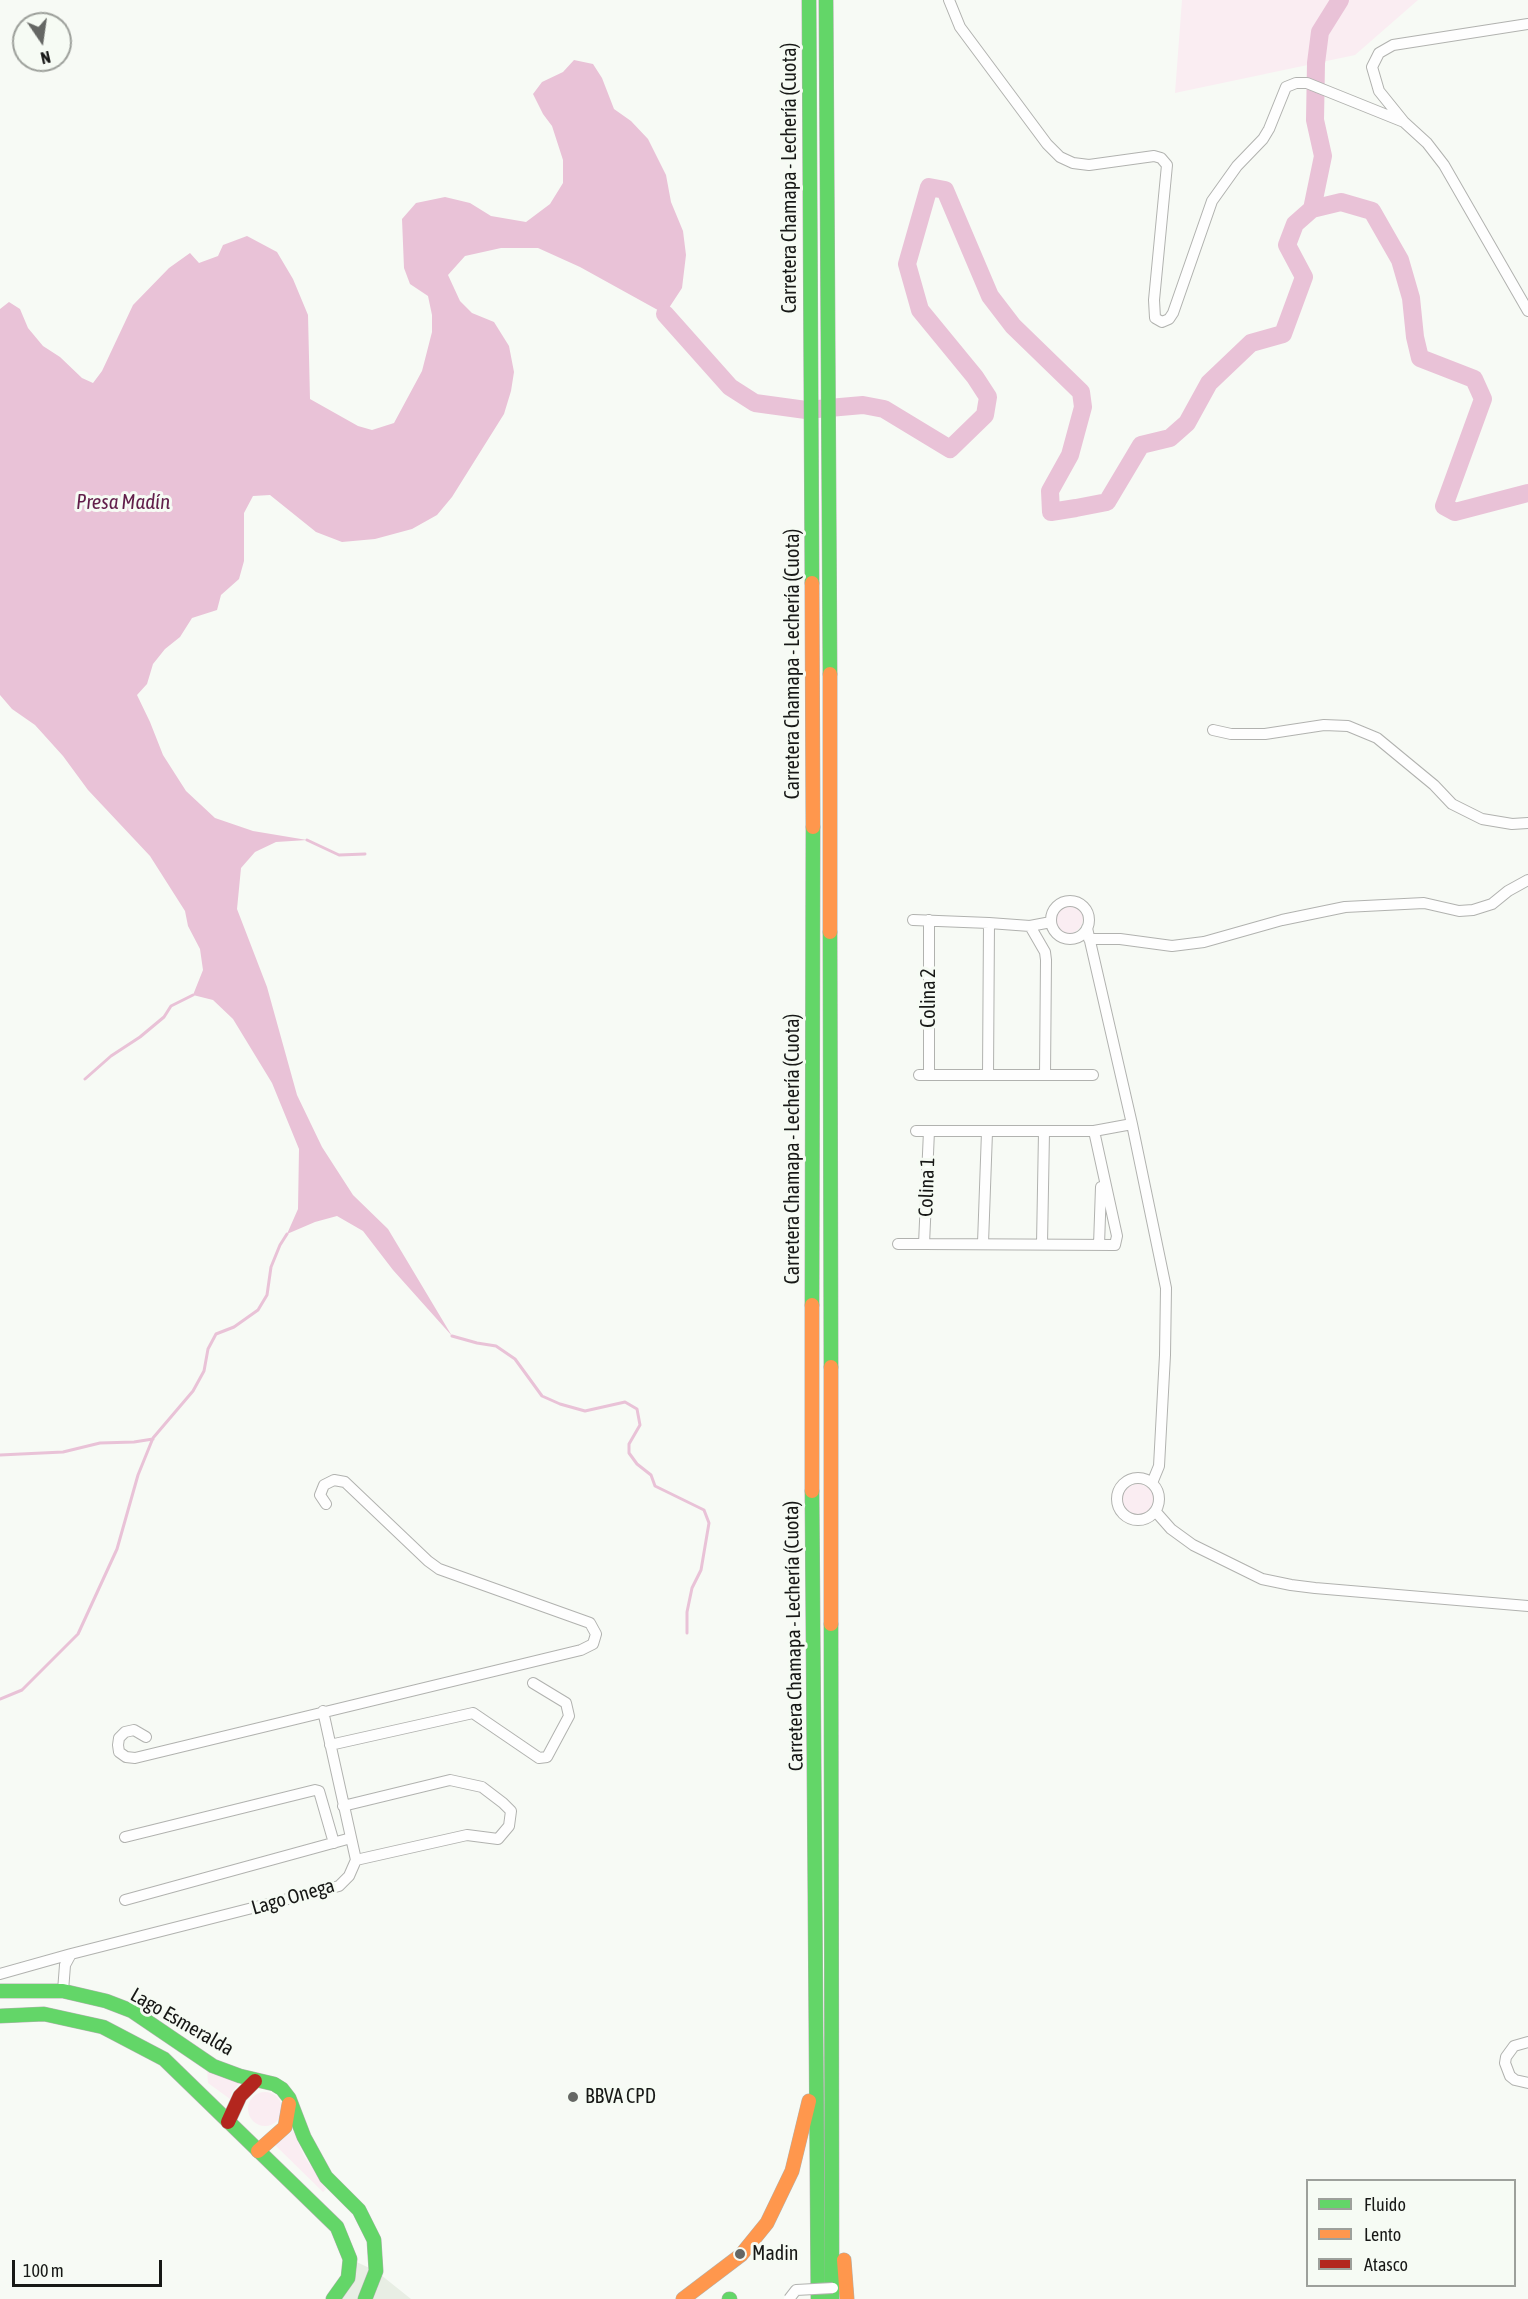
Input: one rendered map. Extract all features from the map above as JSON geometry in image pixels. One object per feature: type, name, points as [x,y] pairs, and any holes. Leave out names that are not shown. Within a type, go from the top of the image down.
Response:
[{"type":"main road","name":"Carretera Chamapa - Lechería (Cuota)","points":[[809,0],[813,1131],[811,1386],[818,2299]]},
{"type":"main road","name":"Carretera Chamapa - Lechería (Cuota)","points":[[826,0],[832,2299]]},
{"type":"main road","name":"Lago Esmeralda","points":[[0,1991],[63,1991],[106,2001],[132,2011],[213,2066],[255,2081],[274,2084],[282,2089],[289,2098],[288,2121],[293,2127]]},
{"type":"main road","points":[[0,2016],[44,2014],[103,2027],[164,2060],[337,2227],[350,2259],[348,2278],[333,2299]]},
{"type":"main road","points":[[684,2299],[741,2255],[767,2223],[772,2213],[792,2171],[808,2110],[817,2027]]},
{"type":"main road","points":[[228,2122],[240,2096],[255,2081]]},
{"type":"main road","points":[[258,2151],[293,2127],[326,2177],[359,2210],[374,2240],[376,2271],[364,2299]]},
{"type":"main road","points":[[832,2218],[844,2255],[847,2299]]},
{"type":"street","points":[[949,0],[960,27],[1047,144],[1060,157],[1073,164],[1089,165],[1154,156],[1167,165],[1153,310],[1155,318],[1161,322],[1169,320],[1173,313],[1212,201],[1237,166],[1263,139],[1286,87],[1296,83],[1316,86],[1404,122]]},
{"type":"street","points":[[1528,24],[1393,45],[1379,53],[1372,67],[1378,91],[1404,122],[1427,143],[1444,165],[1528,311]]},
{"type":"street","points":[[1213,730],[1231,734],[1265,734],[1324,725],[1348,726],[1377,738],[1434,785],[1452,804],[1482,819],[1512,824],[1528,823]]},
{"type":"street","points":[[913,920],[1052,926],[1062,937],[1071,939],[1088,934],[1172,946],[1204,942],[1282,920],[1345,907],[1424,903],[1459,911],[1473,910],[1492,904],[1508,891],[1528,880]]},
{"type":"street","points":[[1039,943],[1052,926],[1055,908],[1063,902],[1073,901],[1082,905],[1088,913],[1088,934],[1132,1124],[1166,1288],[1160,1467],[1152,1483]]},
{"type":"street","name":"Colina 2","points":[[929,920],[924,1075],[1093,1075]]},
{"type":"street","points":[[988,1075],[989,923]]},
{"type":"street","points":[[1030,926],[1046,960],[1045,1075]]},
{"type":"street","name":"Colina 1","points":[[916,1131],[1094,1131],[1132,1124]]},
{"type":"street","name":"Colina 1","points":[[924,1244],[929,1131]]},
{"type":"street","name":"Colina 1","points":[[898,1244],[1120,1245],[1101,1172],[1094,1131]]},
{"type":"street","points":[[983,1243],[987,1132]]},
{"type":"street","points":[[1042,1244],[1044,1132]]},
{"type":"street","name":"Colina 1","points":[[1099,1245],[1101,1172]]},
{"type":"street","points":[[1140,1478],[1152,1483],[1158,1491],[1159,1502],[1156,1512],[1145,1520],[1132,1520],[1122,1514],[1116,1502],[1119,1490],[1127,1480],[1140,1478]]},
{"type":"street","points":[[146,1737],[134,1730],[125,1732],[119,1738],[117,1745],[119,1752],[126,1757],[135,1758],[581,1650],[593,1644],[596,1634],[590,1623],[578,1617],[440,1569],[428,1561],[345,1482],[334,1480],[324,1485],[320,1495],[326,1504]]},
{"type":"street","points":[[1156,1512],[1171,1529],[1193,1545],[1262,1578],[1299,1586],[1528,1606]]},
{"type":"street","points":[[330,1745],[473,1713],[539,1758],[547,1757],[569,1716],[566,1702],[533,1683]]},
{"type":"street","name":"Lago Onega","points":[[0,1974],[339,1886],[349,1876],[356,1860],[323,1711]]},
{"type":"street","points":[[343,1806],[450,1780],[482,1787],[511,1811],[509,1826],[498,1839],[467,1835],[356,1860]]},
{"type":"street","points":[[125,1837],[315,1790],[319,1791],[334,1843]]},
{"type":"street","points":[[125,1900],[351,1838]]},
{"type":"street","points":[[63,1991],[65,1965],[71,1954]]},
{"type":"street","points":[[1528,2042],[1514,2046],[1506,2056],[1505,2063],[1510,2076],[1515,2080],[1528,2083]]},
{"type":"shaded area","points":[[1182,0],[1418,0],[1355,55],[1175,93]]},
{"type":"shaded area","points":[[1067,902],[1078,907],[1083,918],[1078,929],[1067,934],[1056,929],[1051,918],[1056,907]]},
{"type":"shaded area","points":[[1138,1484],[1149,1489],[1154,1500],[1149,1511],[1138,1516],[1127,1511],[1122,1500],[1127,1489]]},
{"type":"shaded area","points":[[207,2069],[240,2083],[232,2092],[230,2099],[208,2083]]},
{"type":"shaded area","points":[[265,2092],[277,2097],[282,2109],[277,2121],[265,2126],[253,2121],[248,2109],[253,2097]]},
{"type":"shaded area","points":[[293,2131],[304,2156],[326,2189],[323,2192],[275,2145]]},
{"type":"shaded area","points":[[350,2259],[376,2271],[411,2299],[333,2299]]},
{"type":"water","name":"Presa Madín","points":[[574,60],[593,64],[602,78],[614,109],[631,121],[648,139],[666,175],[671,202],[683,231],[686,255],[682,288],[665,314],[580,267],[538,248],[501,248],[465,256],[448,275],[460,301],[472,313],[494,322],[509,346],[514,372],[504,414],[452,497],[437,515],[412,529],[375,539],[342,542],[316,532],[270,495],[253,496],[244,513],[244,561],[239,579],[221,595],[217,610],[192,618],[180,637],[165,649],[153,664],[147,684],[137,695],[163,755],[186,791],[215,818],[253,831],[307,840],[276,842],[255,852],[241,868],[237,909],[267,987],[297,1095],[322,1147],[353,1195],[388,1229],[452,1336],[393,1270],[363,1231],[337,1216],[315,1222],[287,1234],[298,1209],[299,1149],[272,1083],[233,1019],[213,1000],[193,995],[203,970],[200,949],[188,926],[185,911],[150,856],[88,790],[63,756],[35,725],[12,709],[0,695],[0,309],[9,302],[20,309],[28,328],[43,346],[60,357],[82,378],[93,383],[102,371],[133,305],[169,268],[190,253],[199,263],[218,256],[223,245],[247,236],[277,252],[293,279],[308,315],[310,399],[358,426],[372,430],[394,423],[422,371],[432,332],[432,315],[428,296],[410,284],[404,268],[402,219],[416,203],[445,197],[470,203],[491,216],[526,222],[550,204],[563,183],[563,160],[552,126],[533,94],[542,82],[563,72]]},
{"type":"waterway","points":[[1312,209],[1323,156],[1315,120],[1316,63],[1320,32],[1340,0]]},
{"type":"waterway","points":[[665,314],[730,387],[755,403],[806,410],[863,405],[884,409],[950,449],[985,415],[988,397],[975,377],[920,310],[907,264],[929,187],[945,190],[990,296],[1013,326],[1081,392],[1083,407],[1070,455],[1050,491],[1051,512],[1076,508],[1107,502],[1141,445],[1170,438],[1187,423],[1209,383],[1251,343],[1283,334],[1304,277],[1287,245],[1295,224],[1312,209],[1341,202],[1372,211],[1400,260],[1411,298],[1415,337],[1420,358],[1474,379],[1483,399],[1444,506],[1455,512],[1528,493]]},
{"type":"waterway","points":[[307,840],[339,855],[365,854]]},
{"type":"waterway","points":[[85,1079],[111,1056],[140,1037],[164,1017],[171,1006],[193,995]]},
{"type":"waterway","points":[[0,1699],[22,1690],[78,1634],[117,1549],[138,1475],[153,1438],[193,1391],[204,1371],[208,1349],[216,1334],[234,1327],[258,1310],[267,1295],[271,1267],[287,1234]]},
{"type":"waterway","points":[[452,1336],[496,1346],[515,1359],[542,1396],[560,1404],[585,1411],[625,1402],[637,1409],[640,1425],[629,1444],[629,1453],[637,1464],[651,1475],[655,1486],[704,1510],[709,1523],[701,1570],[692,1588],[687,1612],[687,1633]]},
{"type":"waterway","points":[[0,1455],[63,1452],[100,1443],[153,1439]]},
{"type":"traffic: fast","points":[[809,0],[812,583]]},
{"type":"traffic: fast","points":[[826,0],[830,674]]},
{"type":"traffic: fast","points":[[812,1305],[813,827]]},
{"type":"traffic: fast","points":[[830,932],[831,1367]]},
{"type":"traffic: fast","points":[[812,1491],[818,2299]]},
{"type":"traffic: fast","points":[[831,1624],[832,2299]]},
{"type":"traffic: fast","points":[[0,1991],[63,1991],[106,2001],[132,2011],[213,2066],[240,2076],[274,2084],[282,2089],[289,2098],[304,2137],[326,2177],[359,2210],[374,2240],[376,2271],[365,2299]]},
{"type":"traffic: fast","points":[[0,2016],[44,2014],[103,2027],[164,2059],[337,2227],[350,2259],[348,2278],[333,2299]]},
{"type":"traffic: slow","points":[[812,583],[813,827]]},
{"type":"traffic: slow","points":[[830,674],[830,932]]},
{"type":"traffic: slow","points":[[812,1305],[812,1491]]},
{"type":"traffic: slow","points":[[831,1367],[831,1624]]},
{"type":"traffic: slow","points":[[683,2299],[741,2255],[767,2223],[792,2171],[809,2101]]},
{"type":"traffic: slow","points":[[258,2151],[285,2127],[289,2104]]},
{"type":"traffic: slow","points":[[844,2260],[847,2299]]},
{"type":"traffic: jam","points":[[228,2122],[240,2096],[255,2081]]},
{"type":"place","name":"BBVA CPD","points":[[573,2097]]},
{"type":"place","name":"Madin","points":[[740,2254]]}]
